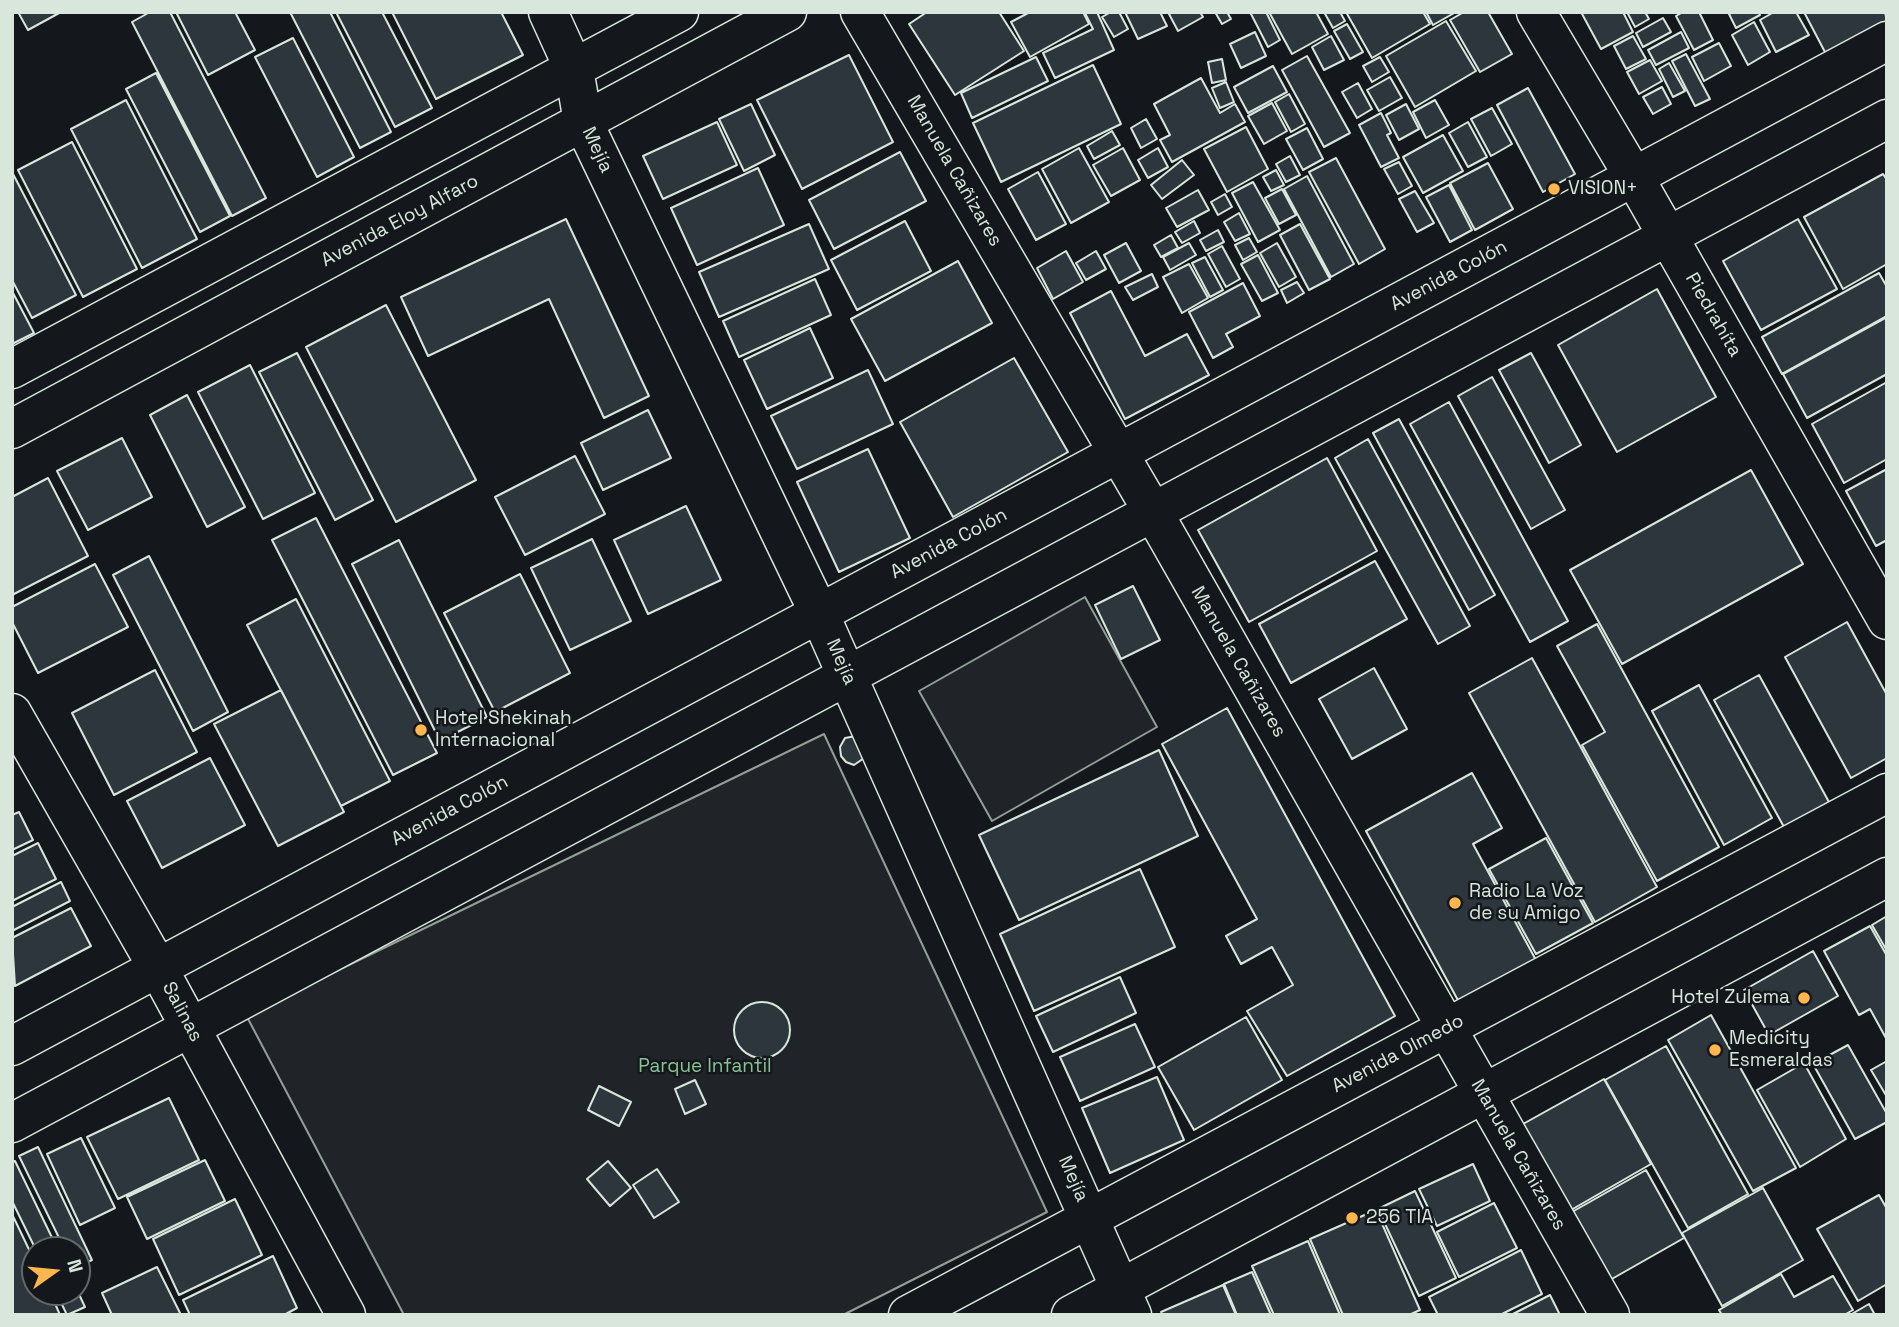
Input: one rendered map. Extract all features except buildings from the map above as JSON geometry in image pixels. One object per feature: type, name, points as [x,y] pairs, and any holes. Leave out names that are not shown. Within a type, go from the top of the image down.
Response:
[{"type":"street","name":"Mejía","points":[[548,12],[574,69],[583,122],[819,613],[1127,1301]]},
{"type":"street","points":[[12,369],[679,12]]},
{"type":"street","name":"Avenida Eloy Alfaro","points":[[12,429],[787,12]]},
{"type":"street","name":"Manuela Cañizares","points":[[860,12],[1153,512],[1610,1315]]},
{"type":"street","name":"Piedrahíta","points":[[1536,12],[1634,177],[1887,620]]},
{"type":"street","name":"Avenida Colón","points":[[12,1046],[1887,41]]},
{"type":"street","points":[[12,1122],[1887,119]]},
{"type":"street","name":"Salinas","points":[[12,713],[158,968],[346,1315]]},
{"type":"street","name":"Avenida Olmedo","points":[[908,1315],[1887,793]]},
{"type":"street","points":[[1071,1315],[1127,1301],[1483,1093],[1887,877]]},
{"type":"green space","points":[[1085,597],[1157,727],[992,821],[919,691]]},
{"type":"green space","name":"Parque Infantil","points":[[824,734],[1047,1212],[843,1315],[404,1315],[246,1015]]},
{"type":"place","name":"VISION+","points":[[1554,189]]},
{"type":"place","name":"Hotel Shekinah Internacional","points":[[421,730]]},
{"type":"place","name":"Radio La Voz de su Amigo","points":[[1455,903]]},
{"type":"place","name":"Hotel Zulema","points":[[1804,998]]},
{"type":"place","name":"Medicity Esmeraldas","points":[[1715,1050]]},
{"type":"place","name":"256 TIA","points":[[1352,1218]]}]
